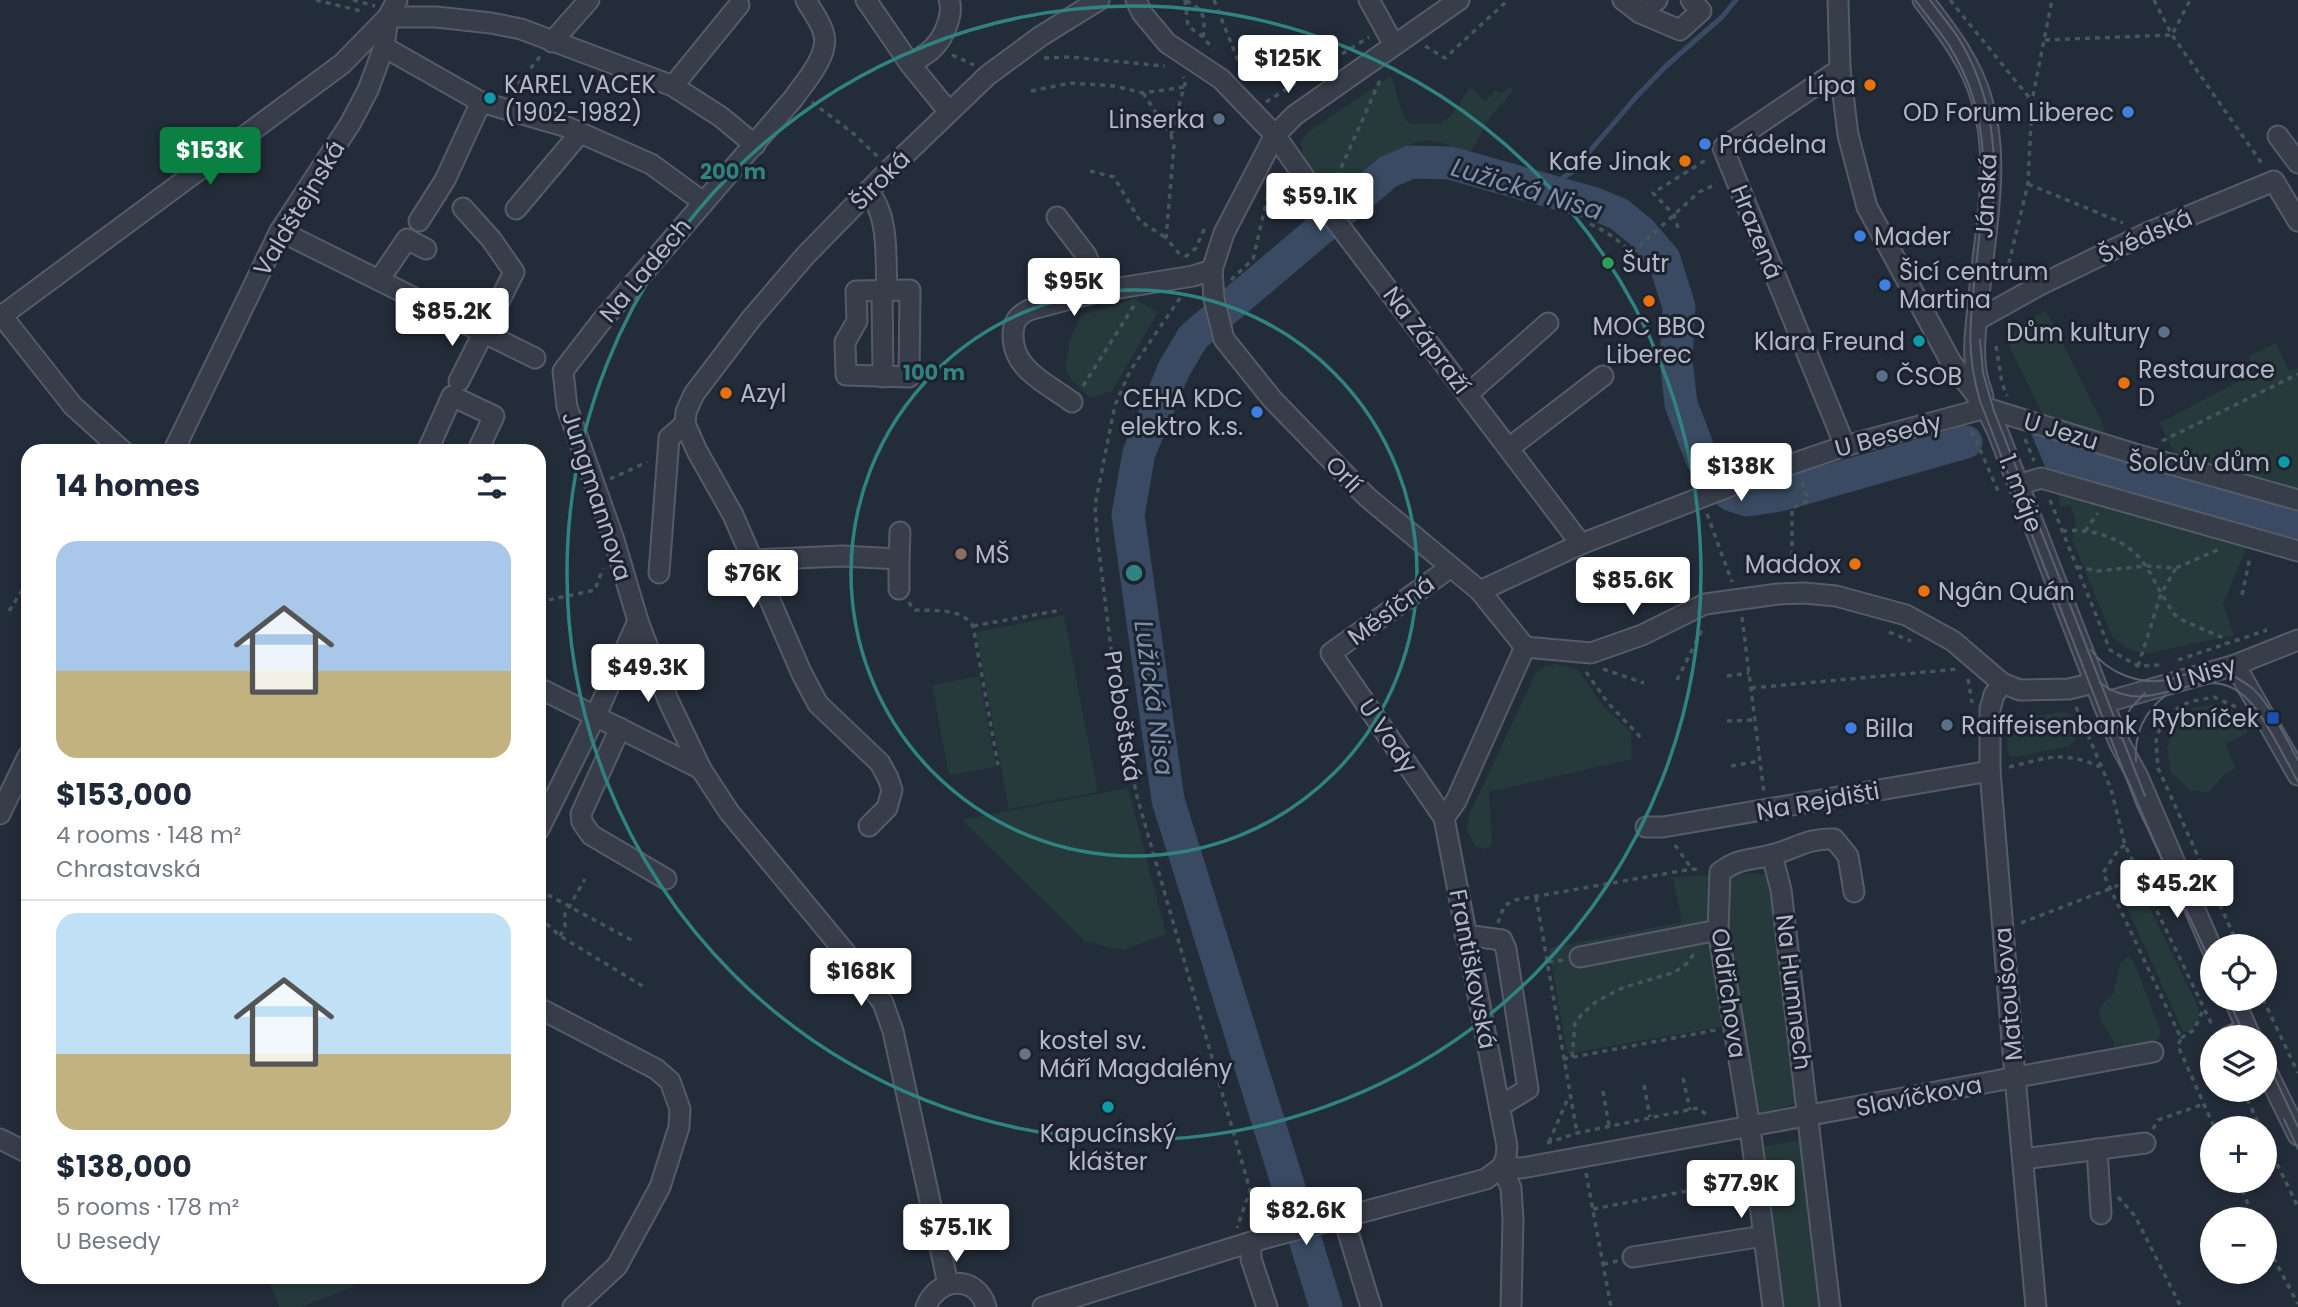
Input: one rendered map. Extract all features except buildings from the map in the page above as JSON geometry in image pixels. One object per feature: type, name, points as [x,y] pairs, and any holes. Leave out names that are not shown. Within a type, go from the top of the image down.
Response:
[{"type":"street","points":[[552,42],[589,0]]},
{"type":"street","name":"Na Ladech","points":[[563,371],[600,323],[799,91],[824,51],[824,35],[806,0]]},
{"type":"street","points":[[866,0],[949,112]]},
{"type":"street","points":[[911,64],[934,48],[946,27],[950,5],[948,0]]},
{"type":"street","name":"Široká","points":[[685,424],[686,412],[694,394],[751,319],[805,256],[868,191],[988,75],[1098,0]]},
{"type":"street","name":"Na Zápraží","points":[[1136,0],[1142,13],[1167,43],[1221,79],[1275,135],[1326,202],[1347,236],[1581,544]]},
{"type":"street","points":[[1369,0],[1394,45]]},
{"type":"street","points":[[1072,402],[1025,369],[1015,354],[1014,323],[1019,315],[1101,291],[1193,276],[1212,270],[1224,233],[1275,135],[1295,115],[1460,0]]},
{"type":"street","points":[[1623,0],[1640,13],[1680,30],[1701,11],[1691,0]]},
{"type":"street","points":[[1640,13],[1657,0]]},
{"type":"street","name":"1. máje","points":[[1838,0],[1840,69],[1848,135],[1867,207],[1951,362],[1986,408],[1997,430],[2102,703],[2138,778],[2206,934]]},
{"type":"street","name":"Jánská","points":[[1923,0],[1968,66],[1982,100],[1991,168],[1977,320],[1976,371],[1986,408]]},
{"type":"street","points":[[673,86],[739,5]]},
{"type":"street","points":[[115,444],[73,406],[1,317],[342,64],[383,9],[521,29],[673,86],[721,117],[755,145]]},
{"type":"street","name":"Valdštejnská","points":[[177,444],[280,231],[368,90],[383,47],[383,9]]},
{"type":"street","points":[[383,47],[490,105],[580,133],[651,164],[703,202]]},
{"type":"street","points":[[1723,148],[1840,69]]},
{"type":"street","points":[[419,222],[490,105]]},
{"type":"street","points":[[516,209],[580,133]]},
{"type":"street","points":[[2278,136],[2298,163]]},
{"type":"street","name":"Hrazená","points":[[1723,148],[1845,446]]},
{"type":"street","points":[[2274,181],[2298,221]]},
{"type":"street","name":"Švédská","points":[[1977,320],[2147,233],[2274,181]]},
{"type":"street","points":[[868,191],[882,213],[883,377]]},
{"type":"street","points":[[459,382],[514,272],[491,239],[463,208]]},
{"type":"street","points":[[1057,216],[1086,255],[1101,291]]},
{"type":"street","points":[[280,231],[536,358]]},
{"type":"street","points":[[379,281],[407,239],[425,249]]},
{"type":"street","name":"Orlí","points":[[1212,270],[1220,292],[1224,339],[1272,399],[1367,497],[1480,591],[1525,647]]},
{"type":"street","points":[[910,289],[909,321],[909,377],[846,375],[845,342],[857,321],[856,291],[910,289]]},
{"type":"street","points":[[857,321],[909,321]]},
{"type":"street","points":[[1468,394],[1548,323]]},
{"type":"street","name":"Jungmannova","points":[[563,371],[566,407],[614,540],[638,621],[668,700],[701,769],[729,812],[850,958],[883,1003],[893,1031],[948,1284]]},
{"type":"street","points":[[1509,448],[1603,376]]},
{"type":"street","points":[[430,444],[452,397],[494,416],[481,444]]},
{"type":"street","name":"U Jezu","points":[[1986,408],[2019,425],[2135,454],[2298,500]]},
{"type":"street","name":"U Besedy","points":[[1480,591],[1581,544],[1754,477],[1845,446],[1986,408]]},
{"type":"street","points":[[659,573],[669,438],[685,424],[696,451],[733,515],[802,674],[818,704],[880,763],[888,778],[892,790],[887,808],[869,826]]},
{"type":"street","points":[[2018,485],[2041,478],[2298,551]]},
{"type":"street","points":[[899,589],[900,531]]},
{"type":"street","points":[[753,560],[842,556],[899,559]]},
{"type":"street","name":"Měsíčná","points":[[1331,653],[1451,566]]},
{"type":"street","points":[[1444,818],[1456,801],[1525,647],[1591,653],[1642,635],[1705,604],[1739,606],[1804,593],[1836,596],[1906,615],[1942,634],[2002,683],[2020,690],[2037,692],[2069,689],[2094,682]]},
{"type":"street","points":[[546,815],[596,715],[638,621]]},
{"type":"street","name":"U Nisy","points":[[2102,703],[2235,665],[2298,640]]},
{"type":"street","name":"U Vody","points":[[1331,653],[1444,818]]},
{"type":"street","points":[[2235,665],[2298,775]]},
{"type":"street","name":"Matoušova","points":[[2002,683],[1994,695],[1990,709],[1990,771],[2036,1307]]},
{"type":"street","points":[[546,691],[701,769]]},
{"type":"street","points":[[620,728],[581,814],[582,822],[591,835],[666,879]]},
{"type":"street","name":"Na Rejdišti","points":[[1654,827],[1990,771]]},
{"type":"street","points":[[0,814],[21,774]]},
{"type":"street","name":"Františkovská","points":[[1444,818],[1507,1146],[1502,1167],[1511,1188],[1513,1219],[1511,1307]]},
{"type":"street","points":[[1720,872],[1736,860],[1772,855],[1815,838],[1834,839],[1848,856],[1854,892]]},
{"type":"street","name":"Na Humnech","points":[[1772,855],[1781,890],[1809,1116]]},
{"type":"street","name":"Oldřichova","points":[[1720,872],[1712,931],[1733,1027],[1750,1127],[1773,1307]]},
{"type":"street","points":[[1580,957],[1712,931]]},
{"type":"street","points":[[1465,935],[1502,940],[1506,948],[1528,1089],[1500,1106]]},
{"type":"street","points":[[546,1012],[656,1069],[670,1081],[680,1109],[679,1127],[660,1187],[617,1266],[573,1307]]},
{"type":"street","name":"Slavíčkova","points":[[1809,1116],[2153,1052]]},
{"type":"street","points":[[2277,1092],[2298,1135]]},
{"type":"street","points":[[1043,1307],[1320,1222],[1486,1180],[1502,1167],[1522,1168],[1809,1116],[1830,1307]]},
{"type":"street","points":[[0,1139],[21,1150]]},
{"type":"street","points":[[2023,1158],[2145,1143]]},
{"type":"street","points":[[2097,1149],[2101,1214]]},
{"type":"street","points":[[1343,1216],[1371,1307]]},
{"type":"street","points":[[1633,1257],[1763,1236]]},
{"type":"street","points":[[1244,1245],[1267,1307]]},
{"type":"street","points":[[926,1307],[931,1296],[948,1284],[963,1284],[976,1291],[986,1307]]},
{"type":"path","points":[[316,0],[383,9]]},
{"type":"path","points":[[354,0],[383,9]]},
{"type":"path","points":[[1214,0],[1244,76]]},
{"type":"path","points":[[1420,48],[1427,45],[1445,58],[1508,0]]},
{"type":"path","points":[[1950,0],[2032,101]]},
{"type":"path","points":[[2052,0],[2032,101],[2028,184],[1998,307],[1995,336],[1997,358],[2002,383],[2110,650],[2138,666],[2162,665]]},
{"type":"path","points":[[2154,0],[2172,35],[2274,181]]},
{"type":"path","points":[[2172,35],[2190,0]]},
{"type":"path","points":[[1186,1],[1203,13],[1203,37]]},
{"type":"path","points":[[1186,1],[1188,26],[1203,37],[1216,53]]},
{"type":"path","points":[[1264,103],[1384,27]]},
{"type":"path","points":[[2045,40],[2172,35]]},
{"type":"path","points":[[490,105],[552,42]]},
{"type":"path","points":[[934,48],[979,67]]},
{"type":"path","points":[[1037,56],[1164,66]]},
{"type":"path","points":[[1326,202],[1381,77],[1371,85]]},
{"type":"path","points":[[1031,91],[1070,83],[1115,86],[1143,93],[1184,87],[1171,135]]},
{"type":"path","points":[[799,91],[869,148]]},
{"type":"path","points":[[1143,93],[1171,135],[1174,146],[1166,238]]},
{"type":"path","points":[[1678,228],[1653,193],[1723,148]]},
{"type":"path","points":[[1090,171],[1114,177],[1140,221],[1166,238],[1183,258]]},
{"type":"path","points":[[1632,253],[1699,192],[1735,175]]},
{"type":"path","points":[[1220,292],[1253,259],[1272,180]]},
{"type":"path","points":[[2028,184],[2147,233]]},
{"type":"path","points":[[1174,264],[1192,254],[1210,219]]},
{"type":"path","points":[[1590,223],[1611,233],[1632,253],[1645,272]]},
{"type":"path","name":"Proboštská","points":[[1193,276],[1130,371],[1121,390],[1107,437],[1095,505],[1113,665],[1136,793],[1251,1190],[1234,1234],[1244,1245]]},
{"type":"path","points":[[1072,402],[1151,281]]},
{"type":"path","points":[[2135,454],[2298,374]]},
{"type":"path","points":[[595,486],[652,460]]},
{"type":"path","points":[[1792,576],[1792,508],[1808,501],[1800,473]]},
{"type":"path","points":[[1708,495],[1739,606],[1766,809]]},
{"type":"path","points":[[2062,531],[2076,530],[2117,539],[2132,550],[2146,566],[2161,594],[2180,619],[2221,637],[2227,643]]},
{"type":"path","points":[[2077,567],[2098,571],[2146,566],[2176,568],[2231,545],[2236,533]]},
{"type":"path","points":[[546,601],[594,590],[614,540]]},
{"type":"path","points":[[2242,595],[2249,559]]},
{"type":"path","points":[[2138,666],[2161,594],[2176,568]]},
{"type":"path","points":[[899,589],[907,591],[912,608],[959,614],[968,618],[973,626],[998,765]]},
{"type":"path","points":[[9,611],[21,592]]},
{"type":"path","points":[[973,626],[1062,610]]},
{"type":"path","points":[[1676,680],[1706,622]]},
{"type":"path","points":[[2175,661],[2274,628]]},
{"type":"path","points":[[1882,630],[1919,645]]},
{"type":"path","points":[[1952,663],[1963,669],[1969,681],[1972,707]]},
{"type":"path","points":[[1580,665],[1608,703],[1644,741]]},
{"type":"path","points":[[1595,665],[1609,673],[1644,683]]},
{"type":"path","points":[[1751,688],[1963,669]]},
{"type":"path","points":[[1727,676],[1749,673]]},
{"type":"path","points":[[2233,934],[2158,768],[2156,742],[2165,719],[2189,702],[2214,697],[2237,707],[2243,715]]},
{"type":"path","points":[[2068,709],[2077,709],[2111,789],[2125,845],[2200,1000]]},
{"type":"path","points":[[1727,721],[1755,720]]},
{"type":"path","points":[[1990,771],[2057,756],[2071,756],[2102,768]]},
{"type":"path","points":[[1731,766],[1760,761]]},
{"type":"path","points":[[1654,827],[1692,869]]},
{"type":"path","points":[[2125,845],[2118,850],[2103,873],[2181,1038]]},
{"type":"path","points":[[1497,939],[1503,906],[1515,901],[1692,869],[1720,872]]},
{"type":"path","points":[[2016,925],[2140,877]]},
{"type":"path","points":[[560,936],[565,927],[565,914],[585,879]]},
{"type":"path","points":[[546,894],[635,942]]},
{"type":"path","points":[[1536,897],[1577,1133],[1698,1108],[1710,1117]]},
{"type":"path","points":[[546,923],[560,936],[644,987]]},
{"type":"path","points":[[1572,1057],[1575,1023],[1582,1014],[1597,1001],[1622,988],[1675,972],[1689,962],[1712,931]]},
{"type":"path","points":[[2203,1011],[2194,1030],[2181,1038],[2178,1046],[2209,1116]]},
{"type":"path","points":[[2277,1025],[2281,1023]]},
{"type":"path","points":[[1563,1059],[1733,1027]]},
{"type":"path","points":[[2277,1030],[2298,1073]]},
{"type":"path","points":[[1683,1078],[1690,1110]]},
{"type":"path","points":[[1644,1085],[1650,1117]]},
{"type":"path","points":[[1603,1091],[1609,1126]]},
{"type":"path","points":[[1549,1142],[1569,1097]]},
{"type":"path","points":[[2158,1120],[2204,1104]]},
{"type":"path","points":[[2277,1164],[2298,1208]]},
{"type":"path","points":[[1586,1171],[1611,1307]]},
{"type":"path","points":[[2098,1175],[2135,1216],[2181,1307]]},
{"type":"path","points":[[1593,1209],[1756,1178]]},
{"type":"path","points":[[2277,1264],[2298,1304]]},
{"type":"green space","points":[[1391,76],[1404,118],[1410,124],[1439,124],[1451,116],[1470,87],[1485,101],[1496,90],[1501,94],[1510,86],[1513,91],[1490,117],[1471,152],[1438,142],[1417,142],[1388,159],[1337,202],[1303,159],[1301,142],[1308,132]]},
{"type":"green space","points":[[1135,299],[1158,312],[1112,391],[1090,398],[1071,379],[1065,368],[1070,340],[1081,315]]},
{"type":"green space","points":[[2044,311],[2050,317],[2102,423],[2106,437],[2044,417],[2009,346],[2017,327]]},
{"type":"green space","points":[[2276,343],[2289,371],[2298,368],[2298,495],[2177,461],[2160,423],[2252,374],[2249,356]]},
{"type":"green space","points":[[2064,493],[2070,497],[2247,546],[2223,605],[2234,635],[2144,654],[2126,648],[2113,638],[2072,539],[2076,523],[2071,506],[2060,506],[2058,494]]},
{"type":"green space","points":[[1064,615],[1098,792],[1009,809],[976,632]]},
{"type":"green space","points":[[1555,664],[1578,670],[1603,706],[1631,732],[1632,759],[1489,792],[1492,845],[1485,849],[1475,846],[1467,831],[1469,815],[1536,673]]},
{"type":"green space","points":[[979,676],[996,767],[949,775],[932,685]]},
{"type":"green space","points":[[2215,704],[2235,714],[2249,732],[2226,744],[2235,768],[2224,775],[2209,792],[2191,791],[2171,772],[2167,748],[2176,720],[2193,708]]},
{"type":"green space","points":[[2064,712],[2073,716],[2079,724],[2075,740],[2069,746],[2010,756],[2007,738],[2013,722],[2020,718]]},
{"type":"green space","points":[[1128,788],[1166,934],[1123,950],[1086,942],[962,820]]},
{"type":"green space","points":[[1716,875],[1730,1025],[1567,1054],[1549,948],[1682,922],[1673,877]]},
{"type":"green space","points":[[1728,875],[1770,875],[1799,1103],[1756,1115],[1725,923]]},
{"type":"green space","points":[[2137,882],[2199,1009],[2197,1022],[2189,1032],[2182,1029],[2119,890]]},
{"type":"green space","points":[[2127,956],[2133,961],[2160,1029],[2160,1037],[2151,1043],[2115,1047],[2099,1015],[2104,1002],[2113,995],[2120,964]]},
{"type":"green space","points":[[1807,1139],[1823,1307],[1783,1307],[1764,1146]]},
{"type":"green space","points":[[270,1284],[355,1286],[301,1307],[279,1307]]},
{"type":"water","points":[[2031,433],[2298,511],[2298,543],[2046,469]]},
{"type":"waterway","points":[[1543,190],[1572,172],[1637,96],[1666,66],[1722,17],[1736,0]]},
{"type":"waterway","name":"Lužická Nisa","points":[[1326,1307],[1168,800],[1128,515],[1139,453],[1174,369],[1193,337],[1388,172],[1411,162],[1450,163],[1595,204],[1619,214],[1641,232],[1664,259],[1679,307],[1676,360],[1681,404],[1702,459],[1717,482],[1731,495],[1747,500],[1780,495],[1966,442]]},
{"type":"tram line","points":[[1915,0],[1946,41],[1965,75],[1975,102],[1980,130],[1983,187],[1970,338],[1980,401],[2137,806],[2200,940]]},
{"type":"tram line","points":[[1930,0],[1959,39],[1986,103],[1993,148],[1992,218]]},
{"type":"tram line","points":[[1980,340],[1983,373],[1994,411],[2145,796]]},
{"type":"tram line","points":[[2091,650],[2115,671],[2135,679],[2167,680],[2208,670],[2239,679],[2263,699],[2298,760]]},
{"type":"tram line","points":[[2100,683],[2121,694],[2141,696],[2198,684],[2216,683],[2234,689],[2257,711],[2298,782]]},
{"type":"tram line","points":[[2120,738],[2130,709],[2145,693]]},
{"type":"tram line","points":[[2136,761],[2137,741],[2142,724],[2166,695]]},
{"type":"tram line","points":[[2234,1011],[2240,1025]]},
{"type":"tram line","points":[[2277,1083],[2298,1127]]},
{"type":"tram line","points":[[2284,1119],[2298,1149]]},
{"type":"place","name":"Lípa","points":[[1870,85]]},
{"type":"place","name":"KAREL VACEK (1902-1982)","points":[[490,98]]},
{"type":"place","name":"OD Forum Liberec","points":[[2128,112]]},
{"type":"place","name":"Linserka","points":[[1219,119]]},
{"type":"place","name":"Prádelna","points":[[1705,144]]},
{"type":"place","name":"Kafe Jinak","points":[[1685,161]]},
{"type":"place","name":"Mader","points":[[1860,236]]},
{"type":"place","name":"Šutr","points":[[1608,263]]},
{"type":"place","name":"Šicí centrum Martina","points":[[1885,285]]},
{"type":"place","name":"MOC BBQ Liberec","points":[[1649,301]]},
{"type":"place","name":"Dům kultury","points":[[2164,332]]},
{"type":"place","name":"Klara Freund","points":[[1919,341]]},
{"type":"place","name":"ČSOB","points":[[1882,376]]},
{"type":"place","name":"Restaurace D","points":[[2124,383]]},
{"type":"place","name":"Azyl","points":[[726,393]]},
{"type":"place","name":"CEHA KDC elektro k.s.","points":[[1257,412]]},
{"type":"place","name":"Šolcův dům","points":[[2284,462]]},
{"type":"place","name":"MŠ","points":[[961,554]]},
{"type":"place","name":"Maddox","points":[[1855,564]]},
{"type":"place","name":"Ngân Quán","points":[[1924,591]]},
{"type":"place","name":"Rybníček","points":[[2273,718]]},
{"type":"place","name":"Raiffeisenbank","points":[[1947,725]]},
{"type":"place","name":"Billa","points":[[1851,728]]},
{"type":"place","name":"kostel sv. Máří Magdalény","points":[[1025,1054]]},
{"type":"place","name":"Kapucínský klášter","points":[[1108,1107]]}]
